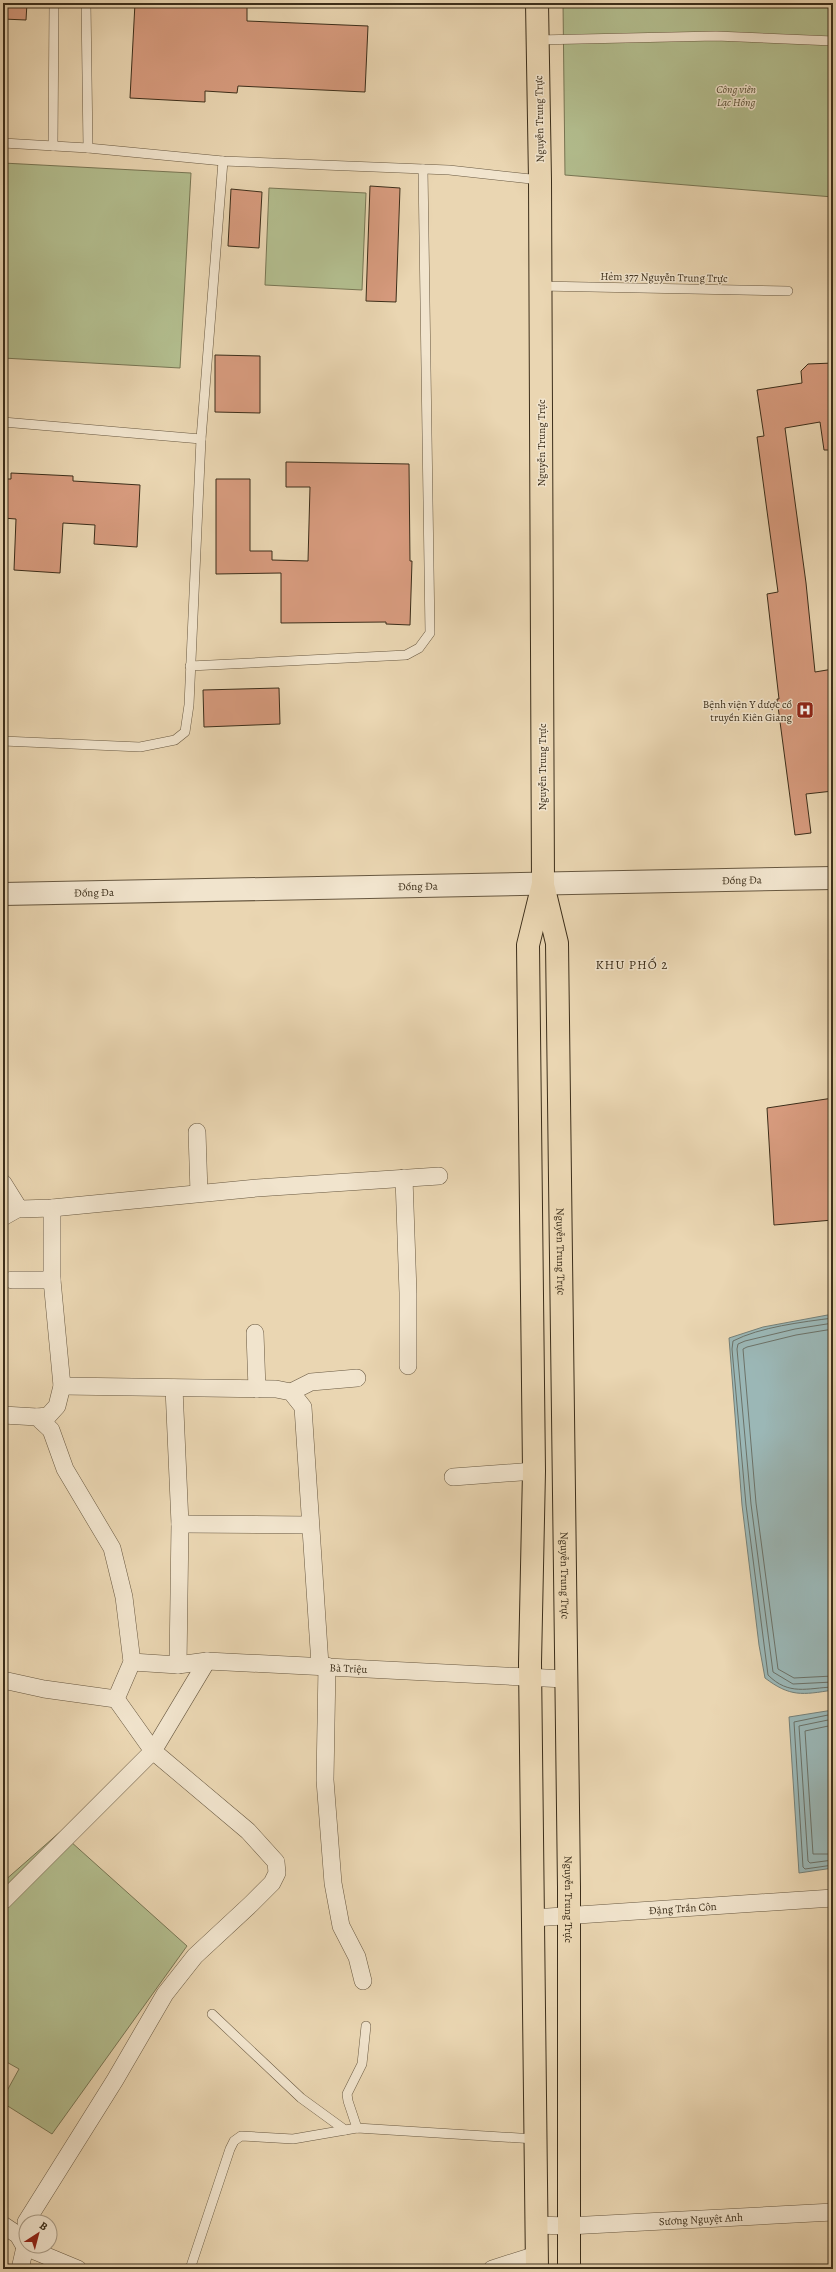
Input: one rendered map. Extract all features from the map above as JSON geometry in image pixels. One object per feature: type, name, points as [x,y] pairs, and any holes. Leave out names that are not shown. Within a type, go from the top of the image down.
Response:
[{"type":"main road","name":"Nguyễn Trung Trực","points":[[536,2262],[531,1678],[534,1471],[528,945],[542,884],[540,180],[537,3]]},
{"type":"main road","name":"Nguyễn Trung Trực","points":[[542,884],[557,943],[569,1915],[568,2263]]},
{"type":"main road","points":[[536,2262],[568,2263]]},
{"type":"street","name":"Đống Đa","points":[[3,894],[833,878]]},
{"type":"street","points":[[197,1132],[199,1194]]},
{"type":"street","points":[[3,1217],[19,1208],[52,1208],[257,1188],[439,1176]]},
{"type":"street","points":[[404,1178],[408,1293],[408,1366]]},
{"type":"street","points":[[3,1183],[19,1208]]},
{"type":"street","points":[[3,1414],[37,1417],[48,1416],[57,1406],[62,1386],[52,1280],[52,1208]]},
{"type":"street","points":[[12,1280],[52,1280]]},
{"type":"street","points":[[255,1333],[257,1388]]},
{"type":"street","points":[[62,1386],[257,1388],[276,1389],[291,1392],[311,1382],[357,1378]]},
{"type":"street","points":[[174,1388],[180,1524],[178,1665]]},
{"type":"street","points":[[291,1392],[303,1407],[310,1525],[323,1665],[325,1780],[333,1883],[342,1926],[352,1943],[364,1981]]},
{"type":"street","points":[[37,1417],[51,1430],[65,1469],[112,1548],[124,1597],[132,1662],[116,1699]]},
{"type":"street","points":[[453,1477],[534,1471]]},
{"type":"street","points":[[180,1524],[310,1525]]},
{"type":"street","points":[[3,1901],[153,1751],[207,1661]]},
{"type":"street","name":"Bà Triệu","points":[[132,1662],[178,1665],[207,1661],[323,1665],[565,1679]]},
{"type":"street","points":[[3,1680],[44,1689],[116,1699],[153,1751],[248,1830],[276,1862],[277,1873],[272,1883],[195,1956],[165,1994],[35,2214]]},
{"type":"street","name":"Đặng Trần Côn","points":[[533,1918],[833,1898]]},
{"type":"street","name":"Sương Nguyệt Anh","points":[[536,2225],[568,2226],[833,2212]]},
{"type":"street","points":[[3,2225],[18,2230]]},
{"type":"street","points":[[20,2269],[22,2254]]},
{"type":"street","points":[[56,2254],[78,2269]]},
{"type":"street","points":[[492,2269],[536,2262]]},
{"type":"lane","points":[[53,146],[54,3]]},
{"type":"lane","points":[[86,3],[88,148]]},
{"type":"lane","points":[[538,40],[716,36],[833,41]]},
{"type":"lane","points":[[3,143],[88,148],[223,161],[449,170],[540,180]]},
{"type":"lane","points":[[3,741],[140,747],[175,740],[185,732],[189,705],[202,439],[223,161]]},
{"type":"lane","points":[[190,666],[406,655],[419,648],[430,633],[423,169]]},
{"type":"lane","name":"Hẻm 377 Nguyễn Trung Trực","points":[[540,286],[788,291]]},
{"type":"lane","points":[[3,422],[202,439]]},
{"type":"lane","points":[[212,2014],[301,2098],[345,2130]]},
{"type":"lane","points":[[357,2128],[347,2094],[362,2064],[366,2026]]},
{"type":"lane","points":[[190,2269],[234,2140],[241,2136],[293,2139],[357,2128],[535,2139]]},
{"type":"green space","name":"Công viên Lạc Hồng","points":[[563,3],[833,3],[833,197],[565,175]]},
{"type":"green space","points":[[3,163],[191,173],[180,368],[3,358]]},
{"type":"green space","points":[[269,188],[366,193],[362,290],[265,285]]},
{"type":"green space","points":[[60,1832],[187,1946],[52,2134],[3,2103],[3,2098],[19,2069],[3,2060],[3,1882]]},
{"type":"water","points":[[833,1314],[833,1690],[813,1693],[797,1693],[782,1689],[765,1678],[759,1645],[742,1505],[729,1338],[763,1327]]},
{"type":"water","points":[[833,1710],[833,1868],[799,1873],[789,1717]]},
{"type":"building","points":[[3,3],[27,3],[26,20],[3,19]]},
{"type":"building","points":[[135,3],[247,3],[247,21],[368,26],[365,92],[238,86],[237,93],[205,91],[205,102],[130,98]]},
{"type":"building","points":[[370,186],[400,188],[396,302],[366,301]]},
{"type":"building","points":[[231,189],[262,192],[259,248],[228,246]]},
{"type":"building","points":[[215,355],[260,356],[260,413],[215,412]]},
{"type":"building","points":[[833,363],[833,450],[824,450],[820,422],[785,428],[806,583],[815,672],[833,669],[833,720],[829,720],[833,742],[833,791],[806,794],[811,833],[795,835],[777,699],[779,699],[767,594],[778,592],[757,437],[764,436],[757,390],[802,383],[801,371],[808,364]]},
{"type":"building","points":[[286,462],[409,464],[410,561],[412,561],[410,625],[386,624],[386,622],[281,623],[281,573],[216,574],[216,479],[250,479],[250,551],[272,551],[272,560],[308,561],[310,487],[286,487]]},
{"type":"building","points":[[11,473],[73,476],[73,481],[140,485],[137,547],[94,544],[95,525],[63,523],[60,573],[14,570],[16,519],[3,518],[3,479],[11,479]]},
{"type":"building","points":[[279,688],[280,724],[204,727],[203,690]]},
{"type":"building","points":[[833,1098],[833,1220],[774,1225],[767,1108]]},
{"type":"place","name":"Bệnh viện Y dược cổ truyền Kiên Giang","points":[[805,710]]},
{"type":"district","name":"KHU PHỐ 2","points":[[632,964]]}]
